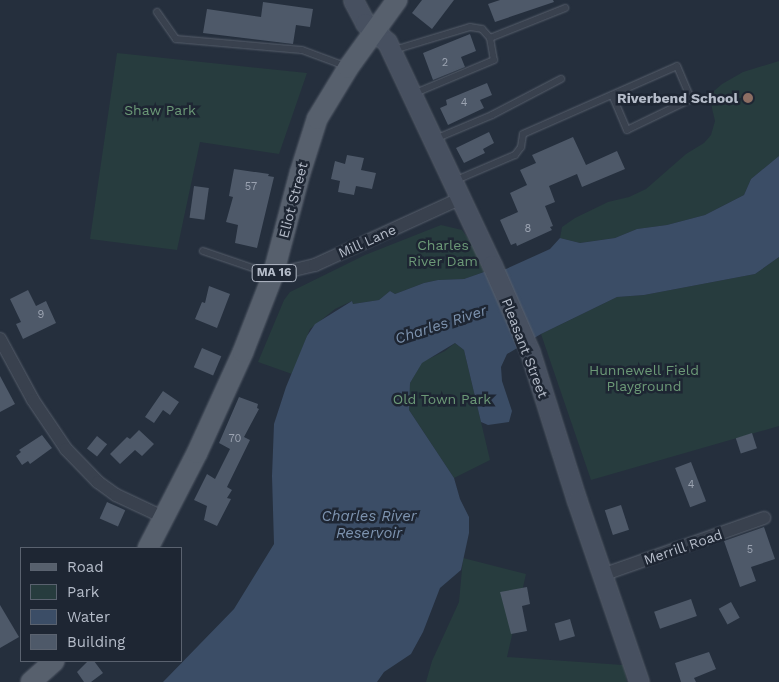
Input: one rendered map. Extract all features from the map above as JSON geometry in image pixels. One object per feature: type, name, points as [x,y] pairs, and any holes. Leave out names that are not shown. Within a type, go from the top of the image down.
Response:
[{"type":"main road","name":"Pleasant Street","points":[[353,0],[362,20],[385,39],[492,265],[530,352],[602,575],[639,682]]},
{"type":"main road","name":"Eliot Street","points":[[149,547],[165,518],[243,352],[273,275],[300,172],[317,119],[348,68],[397,0]]},
{"type":"main road","points":[[31,682],[53,662]]},
{"type":"street","name":"Mill Lane","points":[[273,275],[315,264],[455,190]]},
{"type":"street","points":[[0,339],[33,400],[66,449],[98,482],[116,495],[165,518]]},
{"type":"street","name":"Merrill Road","points":[[602,575],[764,518]]},
{"type":"lane","points":[[490,38],[565,8]]},
{"type":"lane","points":[[157,12],[176,39],[302,50],[348,68]]},
{"type":"lane","points":[[391,52],[470,27],[482,29],[490,38],[494,60],[411,95]]},
{"type":"lane","points":[[455,190],[514,155],[521,147],[522,134],[677,66],[691,99],[627,130],[612,95]]},
{"type":"lane","points":[[432,140],[492,115],[561,79]]},
{"type":"lane","points":[[203,251],[273,275]]},
{"type":"green space","name":"Shaw Park","points":[[117,53],[307,73],[279,154],[200,142],[177,250],[90,239]]},
{"type":"green space","points":[[779,61],[779,156],[751,179],[744,195],[705,215],[667,225],[637,229],[615,238],[580,243],[560,238],[562,227],[575,218],[608,202],[629,197],[646,189],[686,154],[704,143],[711,135],[715,121],[711,104],[714,91],[722,84],[743,72]]},
{"type":"green space","name":"Charles River Dam","points":[[441,225],[462,230],[472,244],[484,272],[464,279],[438,280],[424,283],[395,294],[390,291],[379,300],[353,304],[352,301],[335,309],[310,329],[292,374],[258,362],[284,300],[290,292],[365,255]]},
{"type":"green space","name":"Hunnewell Field Playground","points":[[779,257],[779,426],[591,480],[541,334],[617,297],[644,295],[755,274]]},
{"type":"green space","name":"Old Town Park","points":[[455,343],[464,350],[490,460],[454,478],[409,410],[409,393],[410,383],[422,362],[445,351]]},
{"type":"green space","points":[[463,558],[526,574],[507,657],[623,665],[627,682],[426,682],[432,661],[459,602]]},
{"type":"water","name":"Charles River Reservoir","points":[[779,156],[779,257],[755,274],[644,295],[617,297],[541,334],[507,354],[501,367],[502,381],[512,411],[509,422],[488,425],[481,422],[464,350],[455,343],[422,363],[410,383],[409,410],[454,478],[460,499],[469,517],[469,533],[461,570],[440,588],[423,632],[411,654],[384,672],[377,682],[163,682],[234,609],[274,544],[272,476],[274,424],[286,387],[307,336],[315,324],[352,301],[353,304],[379,300],[390,291],[395,294],[424,283],[438,280],[464,279],[484,272],[506,269],[550,249],[560,238],[580,243],[615,238],[637,229],[667,225],[705,215],[744,195],[751,179]]},
{"type":"building","points":[[422,0],[454,0],[432,29],[412,13]]},
{"type":"building","points":[[500,0],[553,0],[554,2],[495,22],[488,4]]},
{"type":"building","points":[[263,2],[313,9],[310,27],[296,25],[293,44],[203,33],[207,9],[261,17]]},
{"type":"building","points":[[470,34],[476,51],[461,57],[465,67],[433,80],[423,53]]},
{"type":"building","points":[[487,83],[492,95],[480,100],[484,108],[448,125],[440,108],[447,105],[446,100]]},
{"type":"building","points":[[489,132],[494,143],[483,149],[485,153],[464,163],[456,148]]},
{"type":"building","points":[[573,137],[586,165],[617,151],[625,169],[582,187],[577,174],[549,186],[555,202],[545,206],[553,226],[550,227],[552,230],[517,246],[516,243],[511,245],[500,220],[518,212],[510,193],[527,185],[520,170],[536,163],[532,155]]},
{"type":"building","points":[[347,155],[364,158],[361,170],[376,173],[372,189],[356,186],[354,195],[338,192],[340,181],[331,179],[335,161],[345,164]]},
{"type":"building","points":[[234,169],[269,174],[268,176],[274,177],[257,248],[235,243],[238,225],[226,222],[233,197],[229,196]]},
{"type":"building","points":[[194,186],[209,188],[204,220],[190,218]]},
{"type":"building","points":[[209,286],[230,294],[217,328],[195,319],[202,302],[205,303]]},
{"type":"building","points":[[28,290],[36,306],[46,301],[56,323],[23,339],[16,324],[21,322],[10,299]]},
{"type":"building","points":[[202,348],[221,356],[213,376],[194,367]]},
{"type":"building","points":[[0,376],[15,404],[0,412]]},
{"type":"building","points":[[163,391],[179,402],[170,415],[163,410],[154,423],[145,417]]},
{"type":"building","points":[[239,397],[258,404],[257,408],[259,409],[244,437],[250,440],[227,487],[232,490],[227,498],[231,499],[217,526],[204,520],[207,506],[194,500],[207,474],[215,479],[230,449],[219,443]]},
{"type":"building","points":[[139,430],[154,444],[142,456],[135,450],[120,464],[110,454],[127,437],[130,439]]},
{"type":"building","points":[[752,433],[757,448],[741,453],[736,438]]},
{"type":"building","points":[[42,435],[52,448],[30,464],[28,461],[22,465],[16,456],[21,452],[19,450]]},
{"type":"building","points":[[97,436],[107,444],[97,457],[87,448]]},
{"type":"building","points":[[691,462],[706,501],[690,507],[675,468]]},
{"type":"building","points":[[107,502],[125,510],[118,527],[100,518]]},
{"type":"building","points":[[621,505],[629,530],[613,535],[605,510]]},
{"type":"building","points":[[764,527],[775,559],[751,567],[756,581],[740,587],[724,541]]},
{"type":"building","points":[[527,587],[530,604],[522,606],[527,631],[511,634],[500,592]]},
{"type":"building","points":[[691,599],[697,616],[660,629],[654,612]]},
{"type":"building","points":[[731,602],[740,618],[727,625],[719,609]]},
{"type":"building","points":[[0,605],[19,637],[0,648]]},
{"type":"building","points":[[570,619],[575,636],[560,641],[555,623]]},
{"type":"building","points":[[709,652],[716,669],[694,678],[696,682],[681,682],[675,663]]},
{"type":"building","points":[[87,662],[95,662],[103,673],[91,682],[84,682],[77,672]]},
{"type":"place","name":"Riverbend School","points":[[748,98]]},
{"type":"water label","name":"Charles River","points":[[441,325]]}]
